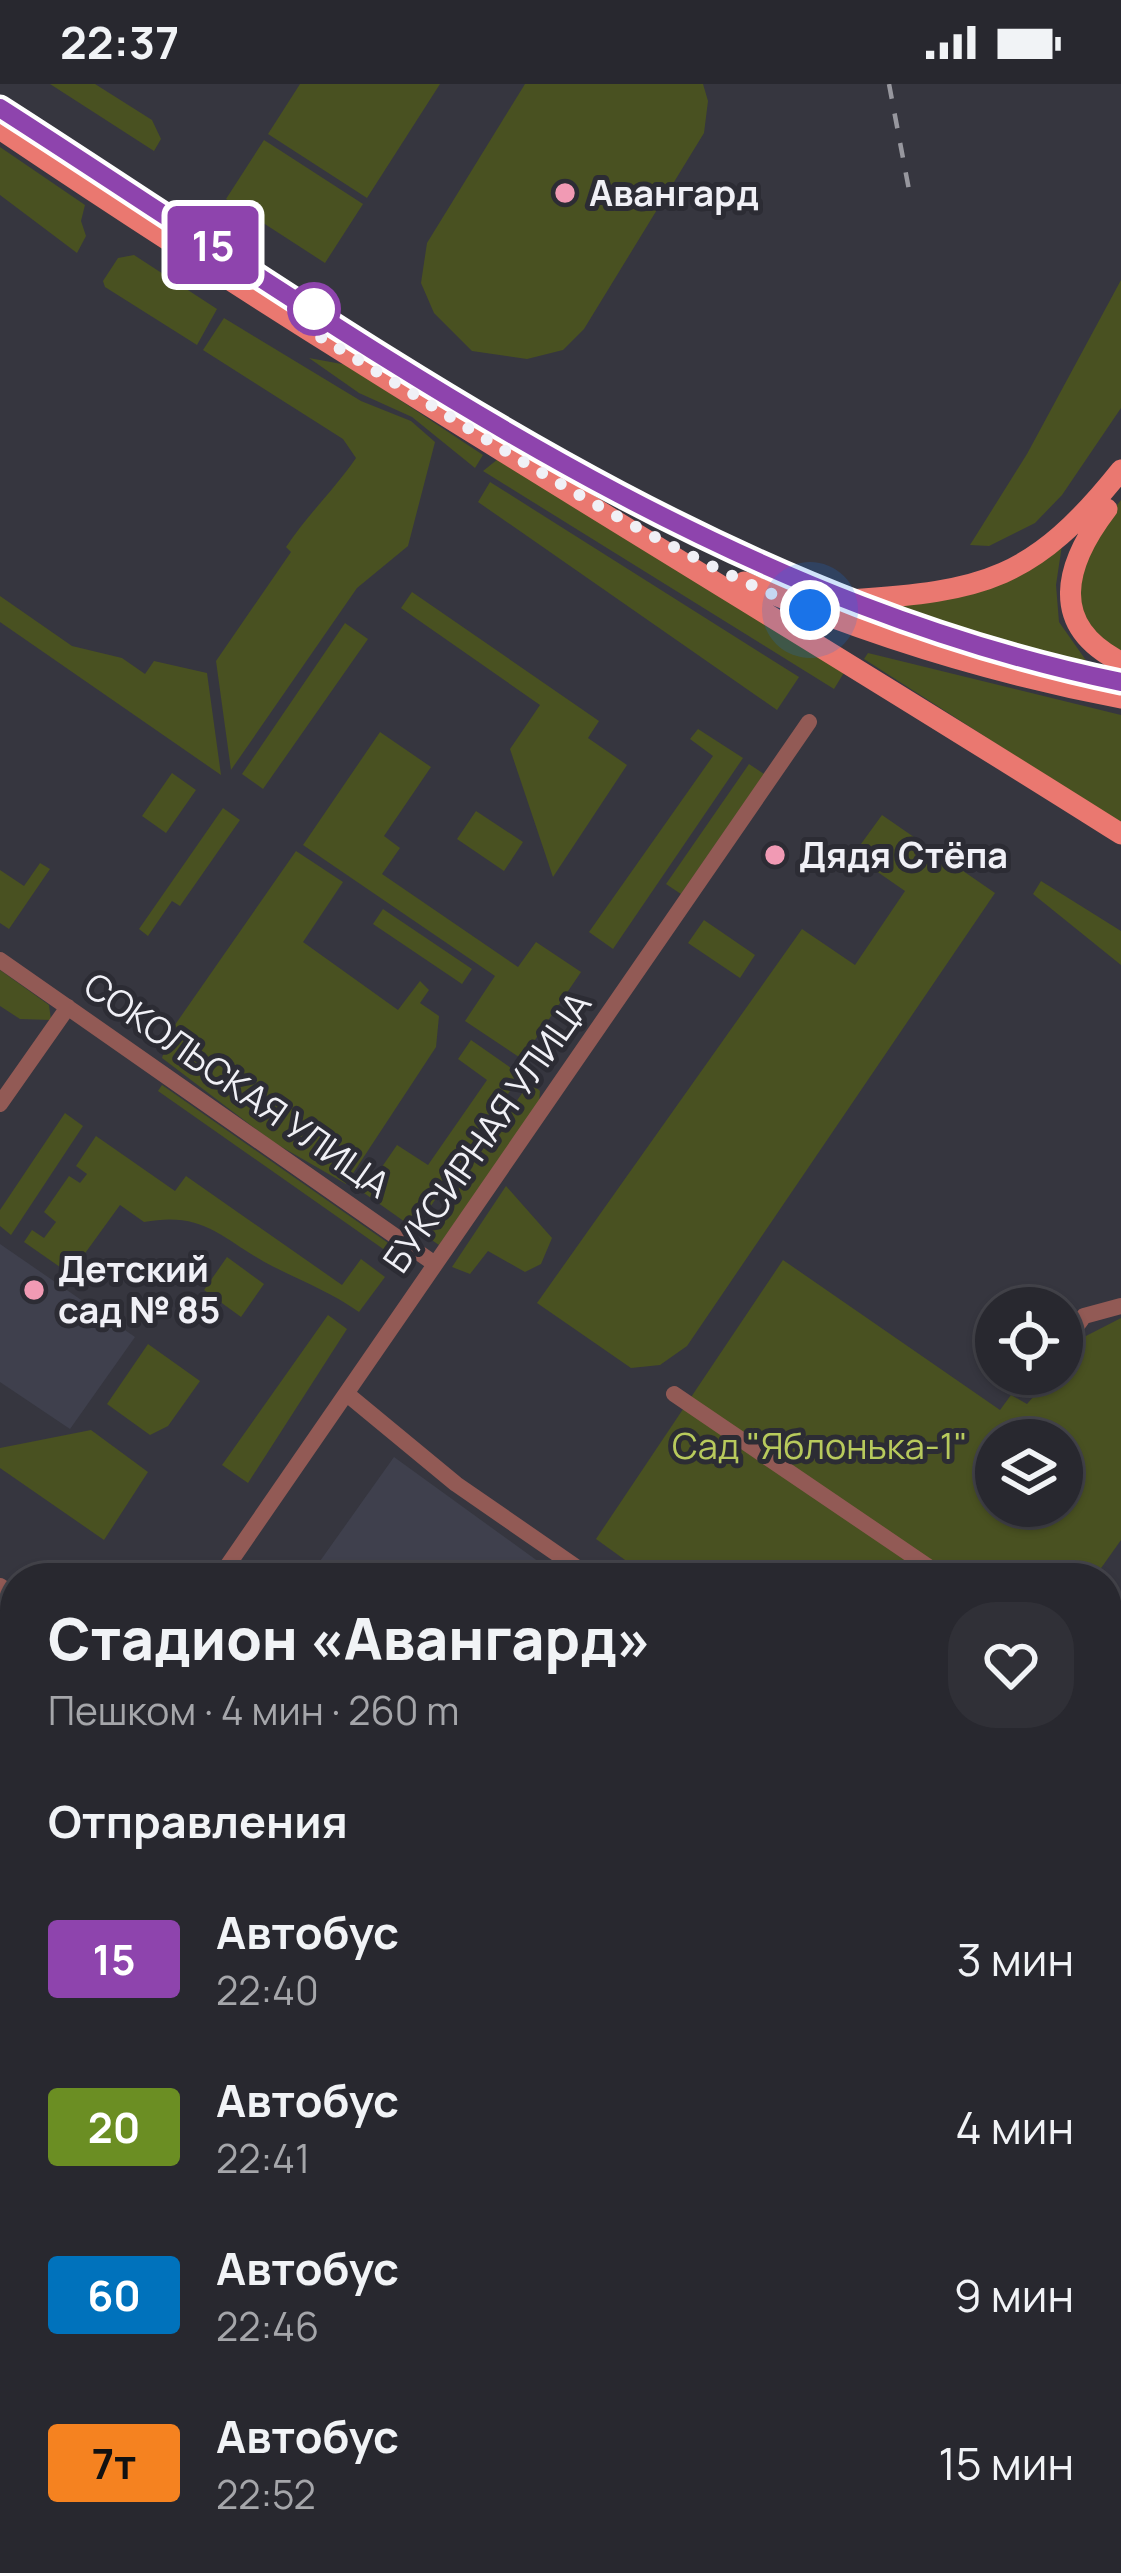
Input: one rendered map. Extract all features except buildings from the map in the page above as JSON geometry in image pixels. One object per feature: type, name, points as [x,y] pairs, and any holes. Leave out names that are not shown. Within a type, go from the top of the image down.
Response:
[{"type":"main road","points":[[0,108],[394,362],[583,477],[747,561],[840,601],[968,645],[1121,682]]},
{"type":"main road","points":[[0,129],[242,290],[1121,834]]},
{"type":"main road","points":[[840,601],[938,594],[1011,571],[1072,529],[1121,470]]},
{"type":"main road","points":[[568,490],[737,579],[836,621],[965,664],[1121,698]]},
{"type":"main road","points":[[1121,490],[1079,549],[1070,596],[1076,621],[1091,643],[1121,662]]},
{"type":"street","name":"БУКСИРНАЯ УЛИЦА","points":[[229,1563],[809,722]]},
{"type":"street","name":"СОКОЛЬСКАЯ УЛИЦА","points":[[0,960],[435,1264]]},
{"type":"street","points":[[0,1104],[68,1007]]},
{"type":"street","points":[[1083,1317],[1121,1306]]},
{"type":"street","points":[[346,1394],[456,1484],[570,1563]]},
{"type":"street","points":[[674,1394],[923,1563]]},
{"type":"shaded area","name":"Детский сад № 85","points":[[0,1244],[135,1337],[70,1429],[0,1382]]},
{"type":"shaded area","points":[[394,1457],[540,1563],[319,1563]]},
{"type":"green space","points":[[50,84],[95,84],[152,120],[161,139],[154,151]]},
{"type":"green space","points":[[300,84],[440,84],[367,198],[268,134]]},
{"type":"green space","name":"Авангард","points":[[525,84],[703,84],[708,101],[704,133],[584,329],[563,350],[527,359],[472,351],[434,313],[421,283],[427,243]]},
{"type":"green space","points":[[264,140],[363,204],[325,263],[226,199]]},
{"type":"green space","points":[[0,147],[85,205],[81,221],[86,236],[77,253],[0,195]]},
{"type":"green space","points":[[134,255],[217,309],[197,345],[105,287],[103,281],[118,258]]},
{"type":"green space","points":[[1121,280],[1121,408],[1062,495],[1035,523],[989,546],[970,545],[1027,454]]},
{"type":"green space","points":[[224,318],[361,401],[411,421],[435,442],[408,546],[357,588],[231,770],[216,661],[291,552],[286,547],[356,458],[343,439],[203,350]]},
{"type":"green space","points":[[309,358],[347,365],[483,455],[475,468],[412,417],[359,393]]},
{"type":"green space","points":[[498,459],[845,671],[834,689],[483,471]]},
{"type":"green space","points":[[490,482],[799,677],[777,710],[478,502]]},
{"type":"green space","points":[[1121,500],[1121,655],[1099,645],[1075,599],[1094,535]]},
{"type":"green space","points":[[1062,545],[1056,585],[1059,622],[1090,666],[898,612],[898,604]]},
{"type":"green space","points":[[412,592],[599,721],[588,738],[627,765],[553,877],[510,749],[540,705],[401,608]]},
{"type":"green space","points":[[0,596],[72,646],[122,658],[145,674],[154,661],[207,673],[221,775],[0,622]]},
{"type":"green space","points":[[345,623],[368,639],[263,789],[242,774]]},
{"type":"green space","points":[[868,653],[1121,715],[1121,824],[864,659]]},
{"type":"green space","points":[[698,729],[743,758],[613,949],[589,932],[713,756],[690,739]]},
{"type":"green space","points":[[380,732],[431,767],[384,836],[400,848],[382,874],[518,967],[536,942],[581,972],[522,1059],[465,1021],[495,976],[303,845]]},
{"type":"green space","points":[[749,764],[764,774],[681,894],[666,884]]},
{"type":"green space","points":[[172,773],[196,790],[166,833],[142,816]]},
{"type":"green space","points":[[223,808],[240,820],[180,906],[172,901],[148,936],[139,929]]},
{"type":"green space","points":[[476,811],[523,842],[504,871],[457,839]]},
{"type":"green space","points":[[882,815],[995,893],[687,1346],[660,1365],[631,1368],[537,1303],[802,929],[855,965],[905,891],[853,855]]},
{"type":"green space","points":[[296,851],[343,882],[303,942],[398,1010],[420,981],[429,990],[420,1003],[439,1016],[436,1047],[346,1184],[273,1142],[162,1058],[170,1032]]},
{"type":"green space","points":[[40,863],[50,869],[9,929],[0,923],[0,870],[24,886]]},
{"type":"green space","points":[[1041,881],[1121,931],[1121,965],[1033,894]]},
{"type":"green space","points":[[383,909],[472,969],[462,984],[373,924]]},
{"type":"green space","points":[[704,920],[755,955],[740,978],[688,943]]},
{"type":"green space","points":[[0,970],[49,1005],[51,1020],[20,1019],[0,1006]]},
{"type":"green space","points":[[471,1040],[521,1075],[415,1229],[364,1193],[397,1145],[428,1165],[487,1080],[458,1059]]},
{"type":"green space","points":[[530,1082],[540,1091],[539,1103],[439,1245],[423,1234]]},
{"type":"green space","points":[[162,1085],[401,1252],[396,1258],[158,1091]]},
{"type":"green space","points":[[65,1113],[83,1126],[11,1235],[0,1226],[0,1210]]},
{"type":"green space","points":[[96,1136],[175,1191],[186,1176],[342,1285],[361,1259],[385,1277],[359,1312],[200,1224],[166,1219],[144,1222],[120,1205],[70,1274],[24,1242],[32,1230],[44,1238],[56,1222],[44,1212],[69,1176],[80,1183],[87,1174],[76,1166]]},
{"type":"green space","points":[[506,1186],[552,1238],[541,1264],[525,1272],[488,1251],[470,1274],[452,1267]]},
{"type":"green space","points":[[227,1257],[264,1284],[241,1317],[204,1290]]},
{"type":"green space","name":"Сад \"Яблонька-1\"","points":[[783,1260],[1000,1410],[1011,1395],[1027,1404],[1035,1395],[1083,1395],[1083,1339],[1121,1318],[1121,1540],[1105,1563],[629,1563],[596,1539]]},
{"type":"green space","points":[[328,1315],[347,1329],[248,1483],[222,1465]]},
{"type":"green space","points":[[148,1344],[200,1381],[168,1426],[150,1435],[107,1404]]},
{"type":"green space","points":[[91,1430],[148,1472],[104,1540],[0,1468],[0,1448]]},
{"type":"railway","points":[[889,84],[909,190]]},
{"type":"bus line","name":"15","points":[[0,108],[394,362],[653,514],[791,581],[904,624],[968,645],[1121,682]]},
{"type":"place","name":"Авангард","points":[[565,193]]},
{"type":"place","name":"Дядя Стёпа","points":[[775,855]]},
{"type":"place","name":"Детский сад № 85","points":[[34,1290]]},
{"type":"route","points":[[314,309],[302,326],[568,490],[702,562],[810,610]]}]
